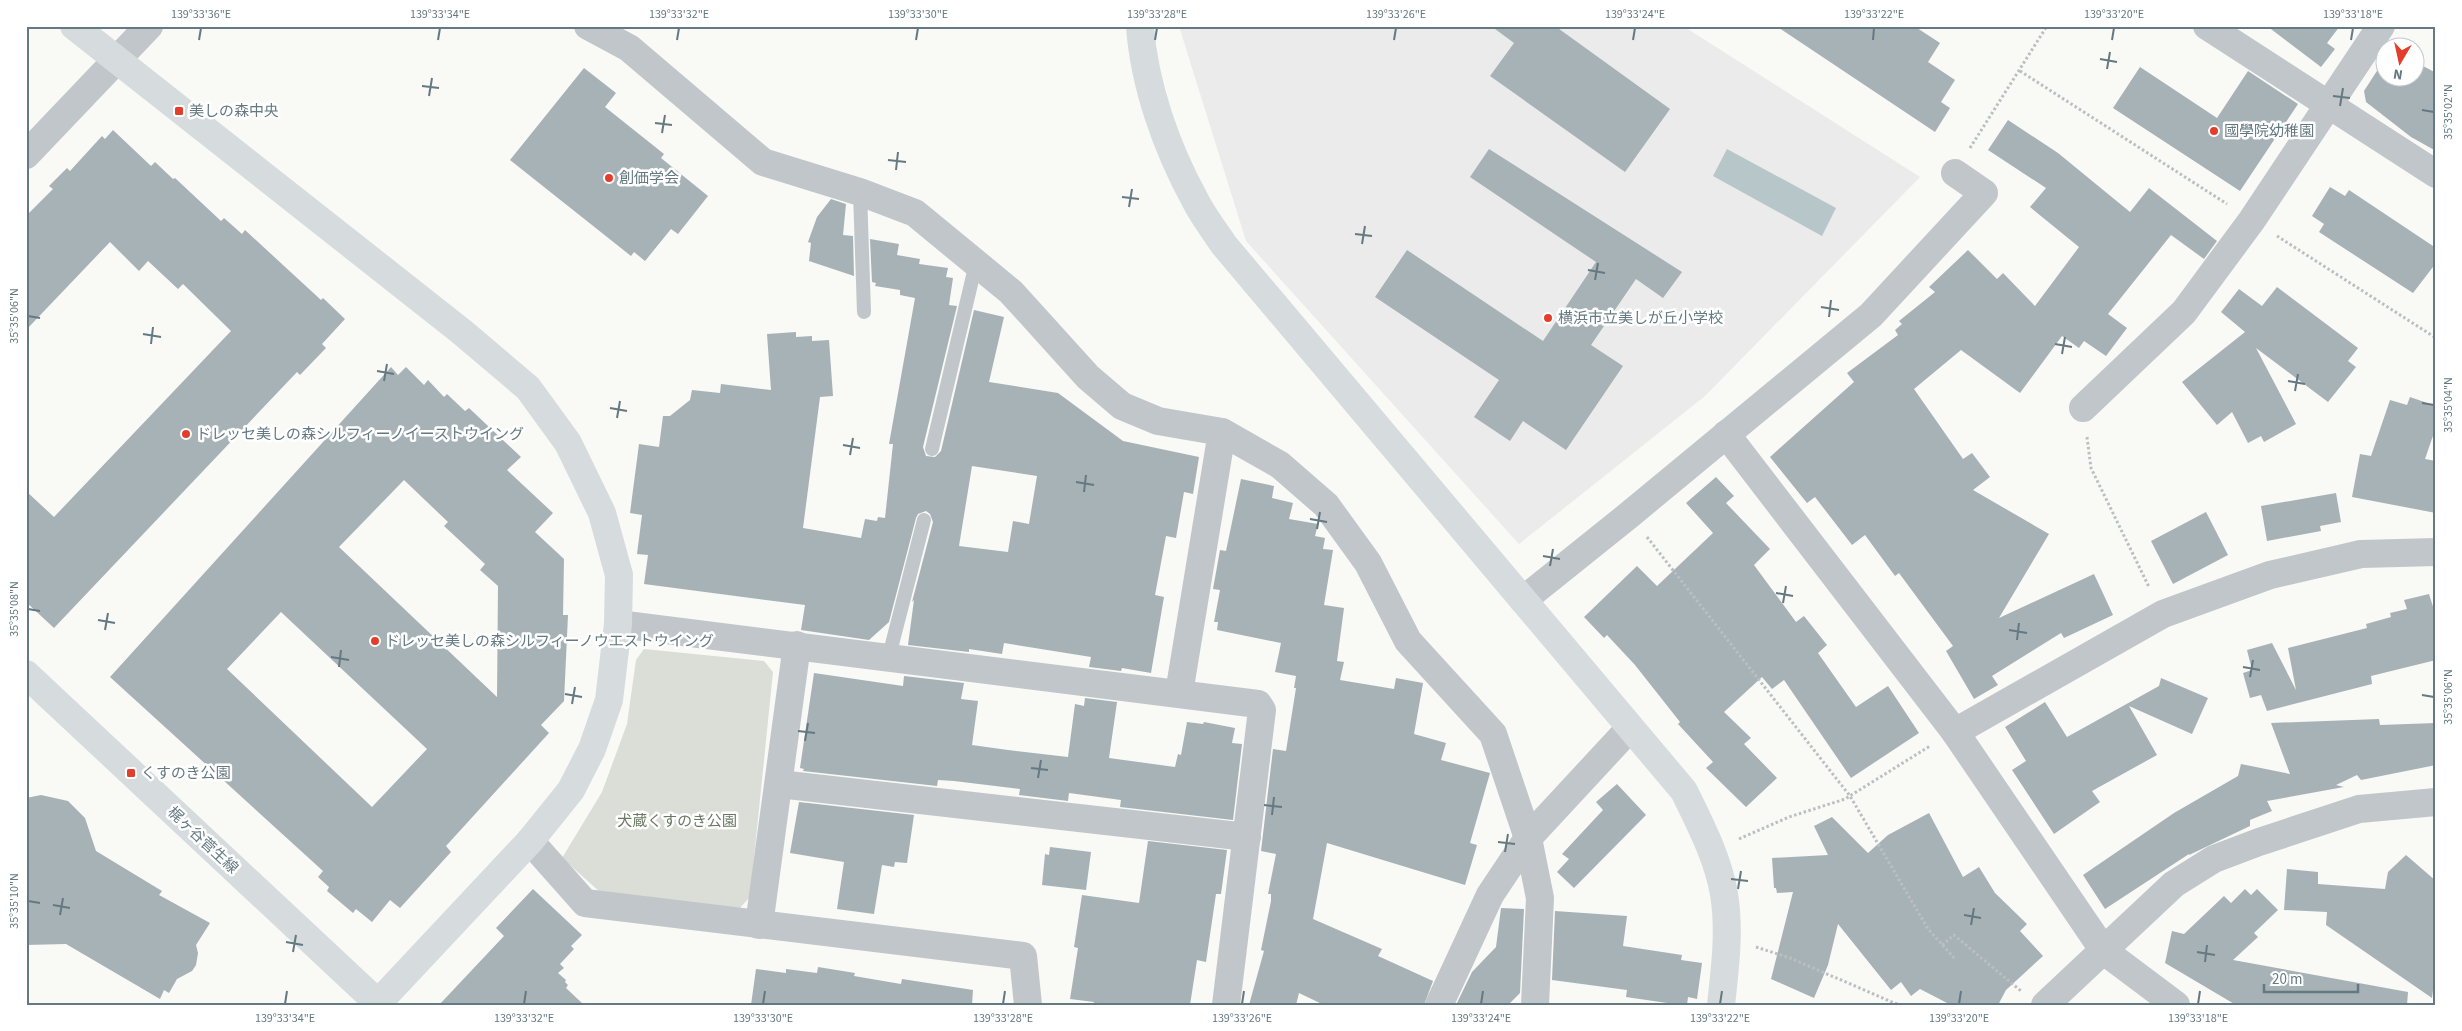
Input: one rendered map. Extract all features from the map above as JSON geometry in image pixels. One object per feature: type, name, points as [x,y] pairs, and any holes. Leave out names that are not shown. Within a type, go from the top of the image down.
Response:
[{"type":"street","points":[[74,26],[462,332],[528,388],[568,443],[602,513],[619,575],[618,624],[608,700],[592,749],[571,790],[530,841],[379,1004]]},
{"type":"street","points":[[26,155],[149,26]]},
{"type":"street","points":[[588,26],[629,48],[763,162],[860,192],[916,213],[1011,292],[1088,377],[1122,406],[1158,421],[1222,432],[1280,465],[1326,505],[1368,563],[1408,641],[1493,734],[1528,838],[1540,898],[1535,1005]]},
{"type":"street","points":[[1140,26],[1148,78],[1166,136],[1195,200],[1224,245],[1684,791],[1711,848],[1724,894],[1727,938],[1722,1005]]},
{"type":"street","points":[[2207,26],[2436,174]]},
{"type":"street","points":[[2083,408],[2184,312],[2252,220],[2381,26]]},
{"type":"street","points":[[1523,600],[1629,516],[1871,314],[1984,193],[1955,174]]},
{"type":"street","points":[[1179,693],[1222,432]]},
{"type":"street","points":[[1726,434],[1955,732],[2104,950],[2176,1005]]},
{"type":"street","points":[[1955,732],[2163,614],[2270,575],[2361,554],[2436,552]]},
{"type":"street","points":[[618,624],[889,656],[1258,704],[1262,710],[1226,1005]]},
{"type":"street","points":[[759,925],[797,645]]},
{"type":"street","name":"梶ヶ谷菅生線","points":[[26,674],[379,1004]]},
{"type":"street","points":[[1440,1005],[1490,895],[1528,838],[1630,728]]},
{"type":"street","points":[[779,784],[1247,837]]},
{"type":"street","points":[[2045,1005],[2174,884],[2214,859],[2359,809],[2436,802]]},
{"type":"street","points":[[530,841],[585,903],[1023,956],[1028,1005]]},
{"type":"lane","points":[[860,192],[864,312]]},
{"type":"lane","points":[[932,449],[976,263]]},
{"type":"lane","points":[[889,656],[924,520]]},
{"type":"path","points":[[1955,174],[2047,26]]},
{"type":"path","points":[[2020,71],[2436,338]]},
{"type":"path","points":[[2091,468],[2163,614]]},
{"type":"path","points":[[1643,531],[1850,796],[1928,929],[1956,960]]},
{"type":"path","points":[[1711,848],[1744,838],[1789,817],[1850,796],[1906,760]]},
{"type":"path","points":[[1942,945],[1954,935],[2021,992]]},
{"type":"path","points":[[1727,938],[1790,958],[1899,1005]]},
{"type":"shaded area","name":"横浜市立美しが丘小学校","points":[[1179,26],[1683,26],[1920,177],[1705,396],[1519,544],[1246,241]]},
{"type":"shaded area","points":[[1727,149],[1836,208],[1822,236],[1713,176]]},
{"type":"green space","name":"犬蔵くすのき公園","points":[[644,649],[764,661],[773,672],[750,897],[738,910],[600,892],[562,858],[602,792],[627,724],[636,660]]},
{"type":"building","points":[[1491,26],[1555,26],[1670,109],[1625,172],[1490,76],[1514,43]]},
{"type":"building","points":[[1776,26],[1914,26],[1940,43],[1928,62],[1955,80],[1941,102],[1950,108],[1935,132]]},
{"type":"building","points":[[2267,26],[2340,26],[2327,43],[2335,49],[2321,67]]},
{"type":"building","points":[[2424,66],[2436,73],[2436,151],[2411,137],[2366,102],[2364,91],[2374,76],[2374,88],[2424,88]]},
{"type":"building","name":"國學院幼稚園","points":[[2140,67],[2217,118],[2248,71],[2298,104],[2240,191],[2113,108]]},
{"type":"building","name":"創価学会","points":[[584,68],[616,93],[605,107],[664,154],[661,158],[708,196],[678,234],[671,229],[645,261],[634,252],[631,256],[510,160]]},
{"type":"building","points":[[2008,120],[2058,153],[2130,212],[2149,188],[2217,241],[2204,259],[2171,235],[2108,314],[2127,328],[2106,356],[2084,341],[2079,348],[2062,336],[2020,393],[1961,350],[1914,389],[1963,459],[1972,453],[1990,477],[1973,490],[2049,534],[1999,618],[2094,574],[2113,615],[2064,638],[2061,633],[1992,676],[1998,685],[1974,699],[1946,651],[1953,646],[1899,573],[1895,576],[1865,535],[1852,545],[1815,497],[1807,503],[1770,457],[1854,382],[1847,373],[1898,335],[1895,330],[1902,324],[1899,321],[1935,292],[1929,287],[1968,250],[1997,279],[2003,273],[2035,306],[2079,247],[2030,207],[2046,188],[1988,150]]},
{"type":"building","name":"ドレッセ美しの森シルフィーノイーストウイング","points":[[113,130],[151,166],[155,162],[173,179],[175,178],[221,221],[224,218],[242,234],[245,230],[321,300],[323,298],[345,319],[322,344],[326,348],[300,375],[297,372],[54,628],[26,602],[26,491],[54,517],[231,331],[183,284],[178,289],[148,261],[139,271],[110,242],[26,330],[26,216],[53,189],[49,186],[67,168],[70,171],[102,136],[105,139]]},
{"type":"building","points":[[1489,149],[1682,272],[1663,298],[1636,279],[1591,345],[1623,366],[1566,450],[1523,421],[1510,441],[1474,417],[1499,380],[1375,297],[1407,250],[1543,341],[1596,262],[1470,177]]},
{"type":"building","points":[[2330,187],[2345,196],[2349,190],[2436,248],[2436,263],[2413,293],[2319,232],[2324,224],[2312,216]]},
{"type":"building","points":[[831,199],[846,204],[843,235],[853,236],[854,276],[809,261],[811,243],[808,242],[817,217]]},
{"type":"building","points":[[870,239],[899,244],[897,255],[920,259],[919,264],[948,268],[946,277],[953,278],[949,305],[957,306],[923,447],[926,456],[935,457],[941,451],[974,310],[1004,317],[989,382],[1058,393],[1123,441],[1199,457],[1193,494],[1184,492],[1176,538],[1166,536],[1155,595],[1164,597],[1151,673],[1122,668],[1121,671],[1089,667],[1091,657],[1004,643],[1002,654],[969,649],[969,652],[908,645],[914,600],[912,602],[933,522],[930,514],[926,511],[918,514],[916,518],[889,622],[869,640],[801,630],[805,605],[644,584],[648,555],[637,554],[642,515],[630,513],[639,444],[659,447],[663,416],[670,416],[690,400],[692,390],[720,393],[721,384],[771,390],[767,334],[796,332],[796,337],[812,336],[812,341],[829,340],[833,396],[820,397],[803,528],[861,538],[865,519],[877,521],[878,517],[885,518],[893,444],[889,444],[915,298],[900,295],[900,290],[875,286],[876,283],[872,282]],"holes":[[[972,466],[1037,476],[1029,524],[1013,521],[1008,552],[959,546]]]},
{"type":"building","points":[[2277,287],[2358,348],[2348,361],[2356,367],[2328,402],[2256,348],[2296,424],[2264,442],[2261,436],[2248,443],[2232,412],[2217,425],[2182,382],[2245,332],[2221,312],[2239,289],[2262,306]]},
{"type":"building","name":"ドレッセ美しの森シルフィーノウエストウイング","points":[[391,367],[398,375],[406,367],[424,385],[428,380],[444,397],[447,394],[465,411],[469,408],[521,457],[507,470],[553,513],[535,532],[564,559],[563,615],[568,615],[564,701],[541,725],[549,733],[446,846],[451,852],[400,908],[390,900],[372,922],[356,909],[353,913],[327,891],[329,887],[318,877],[323,871],[110,677]],"holes":[[[404,480],[448,522],[444,526],[485,564],[480,570],[498,586],[497,697],[339,547]],[[281,612],[427,749],[372,807],[227,669]]]},
{"type":"building","points":[[2410,397],[2436,406],[2436,427],[2425,459],[2436,461],[2436,513],[2352,497],[2360,454],[2371,456],[2390,400],[2407,405]]},
{"type":"building","points":[[1716,477],[1734,496],[1726,503],[1770,549],[1754,565],[1796,622],[1804,616],[1827,645],[1818,653],[1856,707],[1888,686],[1919,733],[1851,778],[1784,680],[1772,689],[1762,677],[1724,712],[1751,738],[1744,744],[1777,778],[1746,807],[1706,768],[1713,762],[1678,724],[1680,722],[1635,665],[1607,635],[1604,638],[1584,617],[1637,566],[1657,586],[1713,533],[1686,503]]},
{"type":"building","points":[[1241,479],[1274,486],[1272,498],[1293,503],[1289,519],[1318,524],[1315,536],[1325,538],[1323,549],[1333,550],[1324,605],[1344,608],[1337,661],[1344,662],[1340,680],[1394,689],[1396,678],[1423,683],[1414,734],[1446,743],[1441,760],[1490,773],[1470,843],[1477,845],[1465,885],[1327,843],[1313,919],[1382,949],[1378,956],[1433,981],[1424,1005],[1324,1005],[1299,993],[1296,1005],[1249,1005],[1264,951],[1261,950],[1271,901],[1271,894],[1268,894],[1276,854],[1261,851],[1273,749],[1286,751],[1296,688],[1294,688],[1296,676],[1275,672],[1281,643],[1217,630],[1218,622],[1214,622],[1220,590],[1213,589],[1220,550],[1226,551]]},
{"type":"building","points":[[2336,493],[2341,522],[2320,526],[2321,531],[2267,541],[2261,506]]},
{"type":"building","points":[[2206,512],[2228,555],[2173,584],[2151,541]]},
{"type":"building","points":[[2429,594],[2436,616],[2436,660],[2371,676],[2372,684],[2267,711],[2261,695],[2250,698],[2243,673],[2252,670],[2247,650],[2272,643],[2296,690],[2288,648],[2367,628],[2366,624],[2391,617],[2390,613],[2407,609],[2404,600]]},
{"type":"building","points":[[814,673],[903,686],[904,676],[964,683],[961,699],[978,701],[972,745],[1008,750],[1068,757],[1075,704],[1084,706],[1085,698],[1117,702],[1109,758],[1175,767],[1178,754],[1181,755],[1187,722],[1203,724],[1204,722],[1235,728],[1232,743],[1242,744],[1233,820],[1120,807],[1121,800],[1069,793],[1068,801],[1019,795],[1020,789],[954,781],[938,780],[937,786],[803,771],[804,769],[800,768]]},
{"type":"building","points":[[2161,678],[2208,698],[2192,734],[2129,706],[2157,755],[2092,791],[2100,802],[2054,834],[2012,770],[2026,761],[2005,727],[2045,702],[2067,737],[2159,686]]},
{"type":"building","points":[[2379,719],[2380,725],[2436,723],[2436,765],[2361,780],[2357,775],[2336,785],[2344,787],[2267,801],[2272,811],[2250,820],[2250,826],[2189,854],[2105,909],[2083,875],[2174,813],[2238,776],[2241,764],[2290,774],[2271,723]]},
{"type":"building","points":[[1617,784],[1646,815],[1574,888],[1557,872],[1569,859],[1562,854],[1603,810],[1596,802]]},
{"type":"building","points":[[41,795],[68,801],[85,818],[96,851],[162,891],[159,895],[210,923],[196,945],[198,953],[196,965],[192,971],[177,979],[169,993],[164,990],[160,999],[66,944],[26,945],[26,798]]},
{"type":"building","points":[[799,802],[914,815],[907,863],[895,862],[894,867],[882,865],[874,914],[837,909],[844,862],[790,853]]},
{"type":"building","points":[[1929,813],[1963,877],[1979,867],[1995,893],[2027,924],[2020,931],[2043,956],[2006,990],[1998,1005],[1951,1005],[1920,989],[1911,996],[1901,982],[1891,990],[1838,924],[1828,965],[1814,998],[1771,979],[1793,892],[1777,893],[1776,888],[1774,888],[1772,858],[1828,855],[1814,826],[1832,817],[1868,853],[1888,835]]},
{"type":"building","points":[[1148,841],[1227,850],[1221,894],[1216,894],[1206,962],[1197,960],[1190,1005],[1093,1005],[1094,1002],[1070,999],[1078,948],[1074,947],[1082,895],[1139,903]]},
{"type":"building","points":[[1050,847],[1091,852],[1086,890],[1042,885],[1045,854],[1049,855]]},
{"type":"building","points":[[2406,855],[2436,881],[2436,967],[2432,998],[2326,925],[2327,912],[2284,910],[2287,869],[2318,872],[2318,884],[2385,889],[2388,872]]},
{"type":"building","points":[[533,889],[582,935],[571,946],[574,949],[560,964],[564,968],[558,973],[566,980],[565,982],[568,985],[566,988],[584,1005],[439,1005],[504,936],[496,928]]},
{"type":"building","points":[[2245,889],[2251,895],[2257,889],[2278,910],[2254,933],[2258,937],[2233,960],[2408,992],[2407,1005],[2236,1005],[2165,963],[2172,931],[2184,934],[2224,896],[2231,903]]},
{"type":"building","points":[[1501,908],[1524,909],[1520,993],[1508,1005],[1456,1005],[1472,972],[1496,947]]},
{"type":"building","points":[[1555,911],[1627,916],[1623,946],[1682,955],[1681,960],[1702,963],[1697,999],[1688,997],[1687,1005],[1681,1005],[1626,997],[1627,990],[1552,980]]},
{"type":"building","points":[[818,967],[855,973],[854,976],[901,984],[902,979],[973,990],[972,1005],[751,1005],[756,969],[786,973],[786,969],[817,973]]},
{"type":"place","name":"美しの森中央","points":[[179,111]]},
{"type":"place","name":"國學院幼稚園","points":[[2214,131]]},
{"type":"place","name":"創価学会","points":[[609,178]]},
{"type":"place","name":"横浜市立美しが丘小学校","points":[[1548,318]]},
{"type":"place","name":"ドレッセ美しの森シルフィーノイーストウイング","points":[[186,434]]},
{"type":"place","name":"ドレッセ美しの森シルフィーノウエストウイング","points":[[375,641]]},
{"type":"place","name":"くすのき公園","points":[[131,773]]}]
